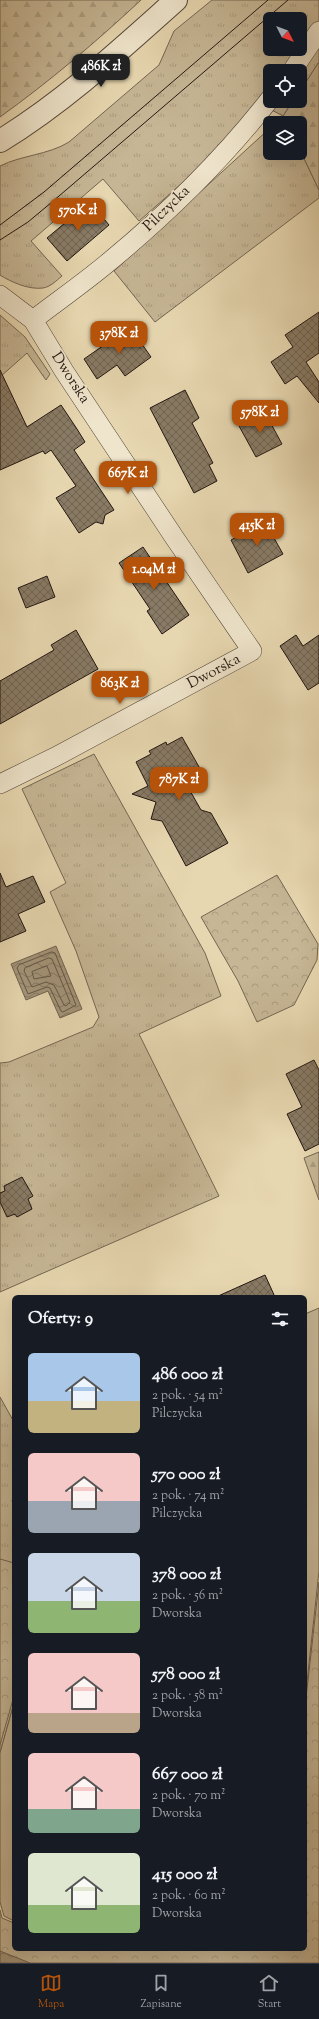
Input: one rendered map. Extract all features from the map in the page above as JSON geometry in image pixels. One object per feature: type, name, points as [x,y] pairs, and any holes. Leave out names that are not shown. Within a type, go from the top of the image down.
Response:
[{"type":"street","points":[[0,142],[31,121],[73,89],[126,46],[176,0]]},
{"type":"street","points":[[297,64],[319,31]]},
{"type":"street","name":"Pilczycka","points":[[33,320],[110,262],[144,231],[219,158],[263,107]]},
{"type":"street","name":"Dworska","points":[[0,295],[33,320],[64,371],[174,538],[252,651],[56,757],[0,784]]},
{"type":"green space","points":[[0,0],[141,0],[72,61],[0,117]]},
{"type":"green space","points":[[212,0],[319,0],[319,23],[307,40],[307,12],[263,12],[263,56],[296,56],[291,64],[263,64],[263,99],[205,163],[139,221],[103,179],[31,241],[62,276],[53,284],[43,288],[32,288],[20,285],[0,275],[0,166],[17,159],[52,150],[69,142],[159,65],[174,31]]},
{"type":"green space","points":[[319,45],[319,62],[307,80],[307,64],[305,64]]},
{"type":"green space","points":[[319,62],[319,190],[305,160],[307,160],[307,116],[283,116],[288,108],[307,108],[307,80]]},
{"type":"green space","points":[[271,108],[288,108],[283,116],[270,109]]},
{"type":"green space","points":[[263,134],[263,160],[305,160],[319,190],[319,198],[155,322],[114,271]]},
{"type":"green space","points":[[0,315],[25,337],[50,374],[46,380],[27,353],[0,377]]},
{"type":"green space","points":[[94,754],[205,953],[221,996],[139,1034],[219,1196],[0,1292],[0,1063],[9,1062],[93,1027],[99,1017],[76,951],[50,892],[66,883],[22,789]]},
{"type":"green space","points":[[277,875],[318,944],[317,960],[294,1005],[257,1022],[238,981],[201,917]]},
{"type":"green space","points":[[319,1152],[319,1200],[304,1158]]},
{"type":"green space","points":[[319,1308],[319,1571],[307,1682],[307,1313]]},
{"type":"green space","points":[[0,1397],[12,1418],[12,1710],[0,1753]]},
{"type":"green space","points":[[0,1559],[12,1562],[12,1703],[0,1745]]},
{"type":"green space","points":[[319,1582],[319,1963],[0,1963],[0,1910],[2,1918],[12,1922],[12,1951],[307,1951],[307,1689]]},
{"type":"green space","points":[[12,1710],[12,1920],[4,1916],[0,1902],[0,1753]]},
{"type":"water","points":[[56,946],[82,1009],[60,1018],[48,991],[26,1000],[11,964]]},
{"type":"water","points":[[0,1951],[30,1963],[0,1963]]},
{"type":"building","points":[[90,202],[109,225],[67,261],[47,238]]},
{"type":"building","points":[[319,312],[319,353],[306,362],[319,382],[319,403],[297,376],[285,384],[271,362],[293,347],[285,335]]},
{"type":"building","points":[[130,327],[151,357],[125,376],[117,365],[97,379],[84,359]]},
{"type":"building","points":[[0,370],[27,427],[61,405],[85,442],[74,450],[114,510],[105,515],[103,524],[96,522],[79,533],[56,498],[76,486],[51,450],[45,454],[43,451],[0,470]]},
{"type":"building","points":[[185,390],[199,418],[192,423],[213,463],[209,465],[217,481],[194,493],[150,408]]},
{"type":"building","points":[[263,409],[282,444],[256,457],[239,426],[251,420],[249,416]]},
{"type":"building","points":[[265,522],[283,554],[248,573],[231,540]]},
{"type":"building","points":[[143,547],[189,615],[162,634],[147,611],[150,609],[119,563]]},
{"type":"building","points":[[47,576],[55,597],[26,608],[18,588]]},
{"type":"building","points":[[76,630],[98,669],[0,724],[0,681],[54,650],[51,645]]},
{"type":"building","points":[[296,635],[303,646],[319,635],[319,683],[308,690],[280,646]]},
{"type":"building","points":[[182,737],[202,772],[185,782],[201,810],[211,813],[228,843],[186,866],[162,821],[151,819],[156,802],[132,794],[148,786],[136,762],[151,754],[149,751],[166,742],[167,745]]},
{"type":"building","points":[[0,873],[6,887],[33,876],[45,902],[18,914],[26,931],[0,942]]},
{"type":"building","points":[[314,1060],[319,1070],[319,1144],[305,1151],[287,1114],[302,1107],[286,1074]]},
{"type":"building","points":[[22,1177],[33,1196],[28,1199],[32,1209],[17,1217],[15,1214],[7,1217],[0,1202],[0,1193],[5,1191],[4,1186]]},
{"type":"building","points":[[265,1275],[274,1295],[220,1295]]},
{"type":"tram line","points":[[0,225],[44,192],[268,0]]},
{"type":"tram line","points":[[0,240],[28,222],[288,0]]}]
